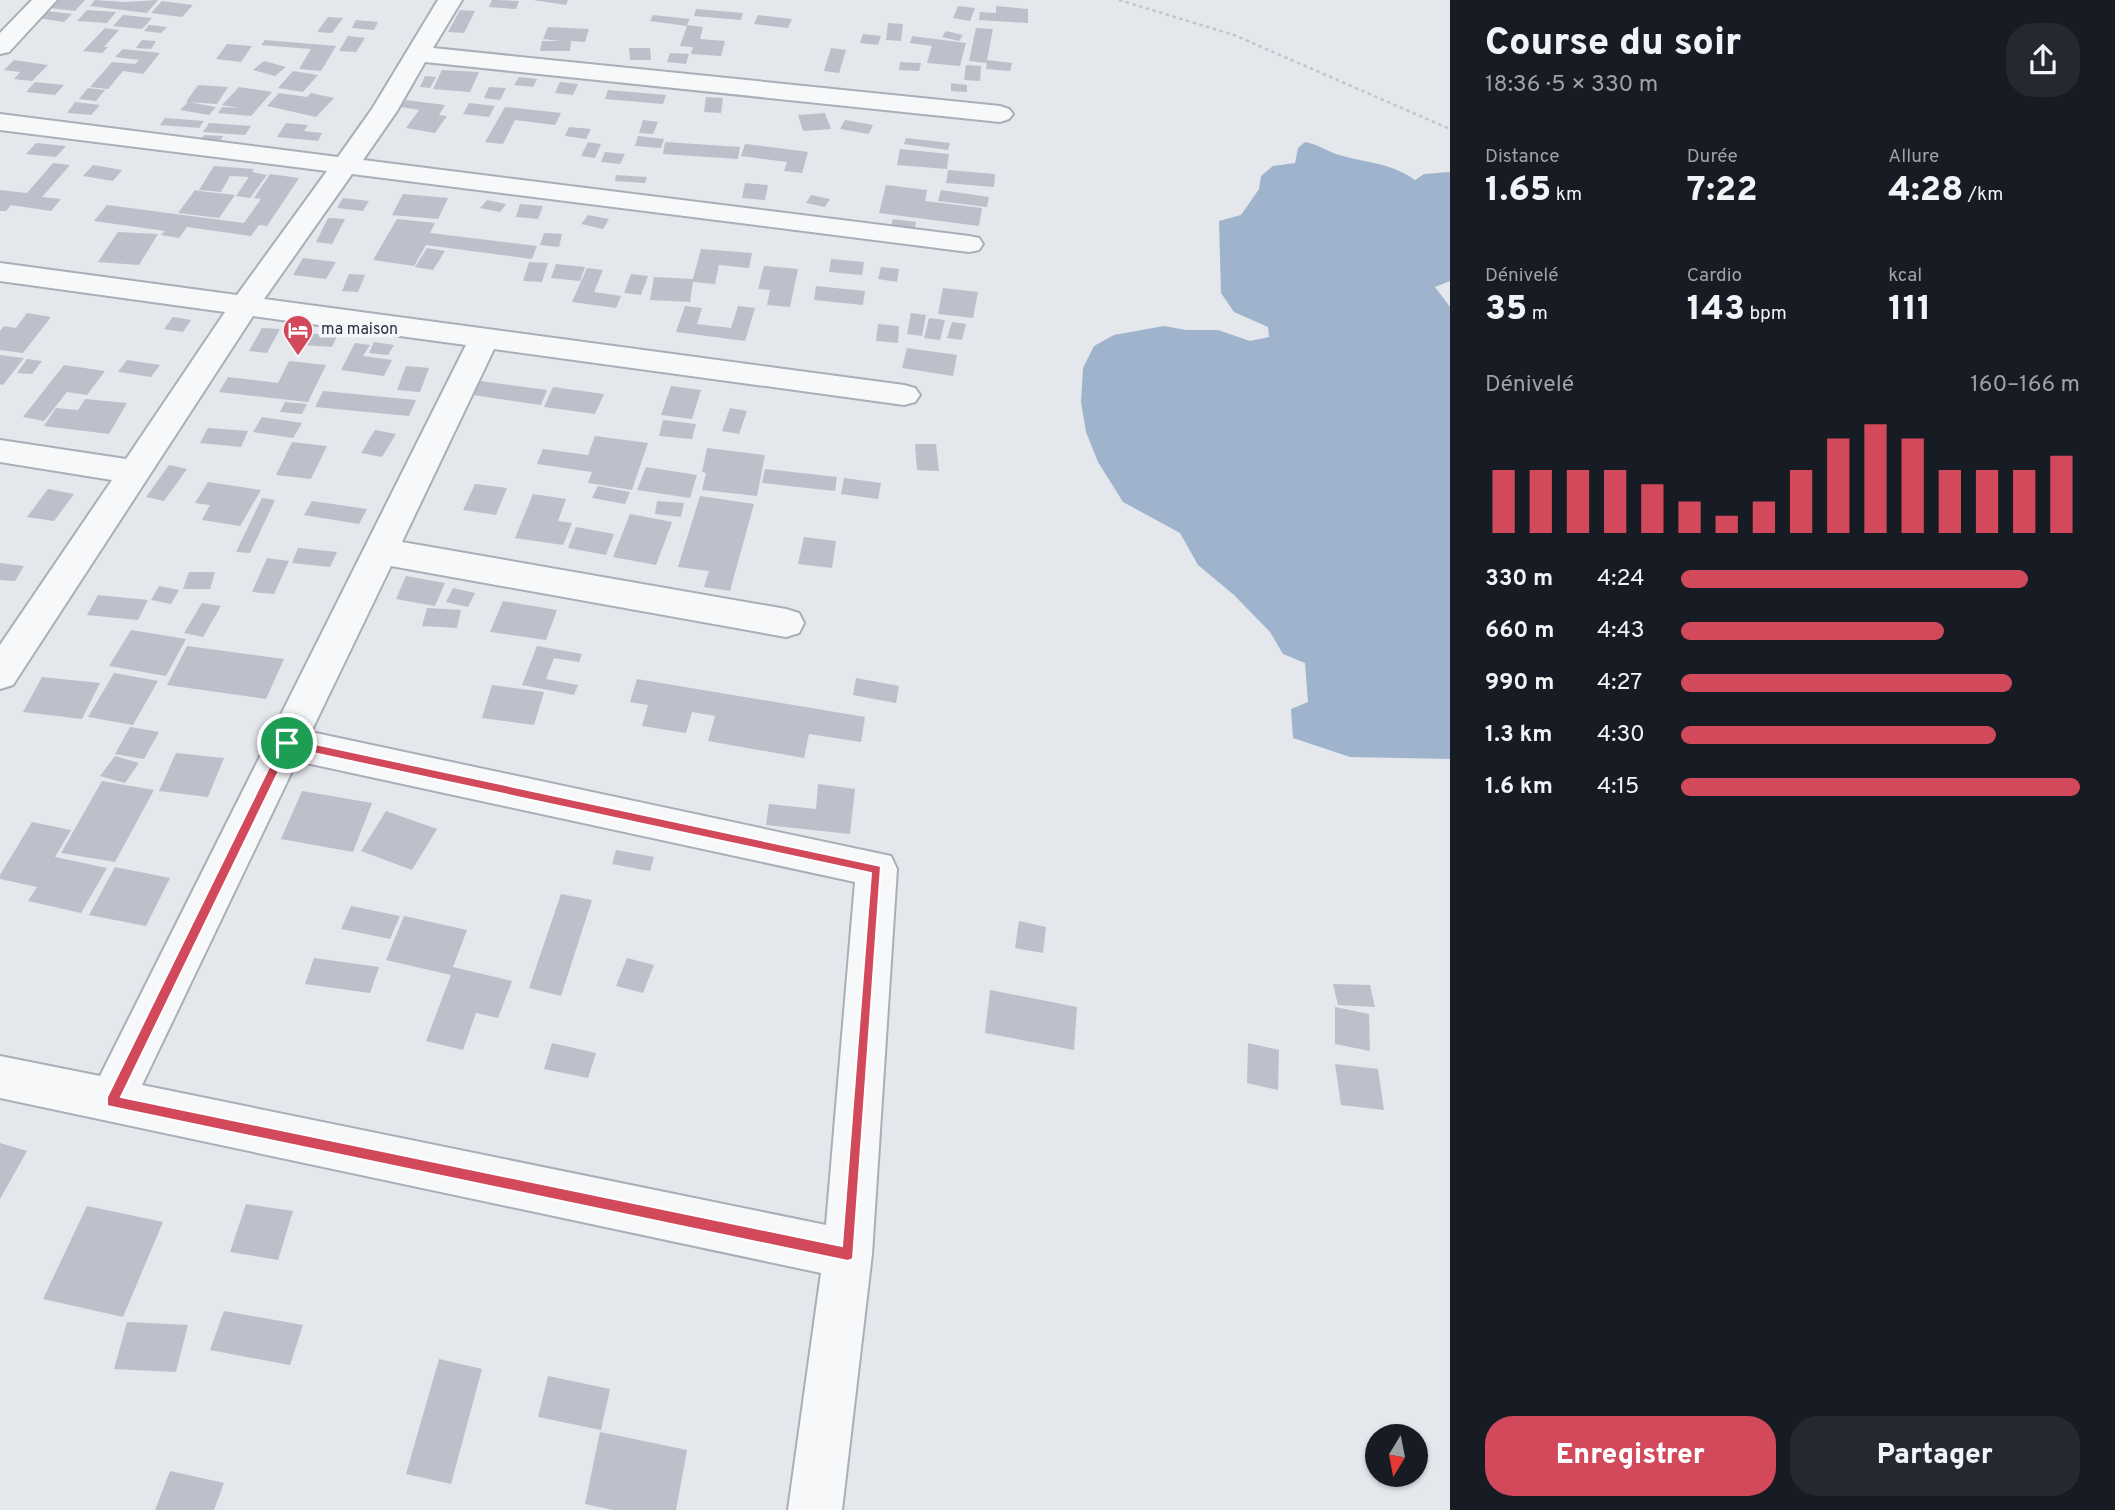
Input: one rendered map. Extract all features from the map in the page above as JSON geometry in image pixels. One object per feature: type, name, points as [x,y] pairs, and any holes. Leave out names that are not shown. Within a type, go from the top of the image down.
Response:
[{"type":"street","points":[[0,47],[45,0]]},
{"type":"street","points":[[0,675],[244,306],[346,166],[450,0]]},
{"type":"street","points":[[418,54],[1000,114]]},
{"type":"street","points":[[0,122],[969,244]]},
{"type":"street","points":[[0,272],[904,395]]},
{"type":"street","points":[[111,1101],[484,339]]},
{"type":"street","points":[[0,451],[134,472]]},
{"type":"street","points":[[380,551],[786,623]]},
{"type":"street","points":[[287,743],[877,869],[848,1254],[814,1510]]},
{"type":"street","points":[[0,1077],[848,1254]]},
{"type":"path","points":[[1119,0],[1234,35],[1450,129]]},
{"type":"water","points":[[1305,142],[1336,154],[1386,166],[1415,180],[1424,174],[1450,172],[1450,281],[1435,287],[1450,307],[1450,759],[1350,757],[1293,738],[1291,709],[1308,702],[1305,663],[1283,654],[1270,632],[1234,595],[1198,565],[1180,533],[1123,502],[1098,462],[1086,432],[1081,402],[1083,368],[1094,346],[1114,335],[1164,326],[1186,330],[1218,330],[1250,341],[1269,337],[1268,327],[1234,312],[1221,293],[1219,221],[1241,215],[1259,189],[1261,176],[1273,166],[1295,163],[1298,148]]},
{"type":"building","points":[[49,0],[85,0],[75,11],[41,7]]},
{"type":"building","points":[[95,0],[158,0],[147,13],[90,6]]},
{"type":"building","points":[[492,0],[519,1],[516,9],[489,7]]},
{"type":"building","points":[[533,0],[568,0],[566,5]]},
{"type":"building","points":[[162,1],[193,5],[182,17],[151,13]]},
{"type":"building","points":[[958,6],[975,8],[970,21],[953,18]]},
{"type":"building","points":[[996,6],[1028,9],[1028,23],[979,20],[980,12],[996,13]]},
{"type":"building","points":[[696,9],[743,13],[741,20],[694,16]]},
{"type":"building","points":[[87,10],[116,12],[107,23],[77,21]]},
{"type":"building","points":[[460,10],[475,11],[464,33],[448,32]]},
{"type":"building","points":[[46,11],[72,14],[64,22],[38,18]]},
{"type":"building","points":[[123,15],[152,18],[142,29],[113,26]]},
{"type":"building","points":[[653,15],[690,19],[687,25],[703,27],[700,39],[725,41],[721,56],[691,54],[693,47],[680,46],[687,26],[650,21]]},
{"type":"building","points":[[758,15],[792,19],[788,28],[754,24]]},
{"type":"building","points":[[328,17],[343,18],[332,33],[317,32]]},
{"type":"building","points":[[356,20],[378,22],[374,30],[352,28]]},
{"type":"building","points":[[888,23],[903,24],[901,41],[886,40]]},
{"type":"building","points":[[149,25],[167,27],[161,33],[144,31]]},
{"type":"building","points":[[548,27],[589,29],[585,42],[571,41],[570,51],[540,51],[542,41],[561,41],[543,39]]},
{"type":"building","points":[[105,28],[119,30],[104,47],[108,47],[102,53],[83,51]]},
{"type":"building","points":[[976,28],[993,29],[987,60],[1012,63],[1010,71],[986,69],[987,63],[969,61]]},
{"type":"building","points":[[946,31],[963,35],[959,41],[942,37]]},
{"type":"building","points":[[863,34],[881,36],[878,45],[860,43]]},
{"type":"building","points":[[348,36],[365,38],[356,52],[339,51]]},
{"type":"building","points":[[912,36],[966,43],[960,66],[927,63],[932,46],[910,43]]},
{"type":"building","points":[[142,40],[156,41],[151,49],[136,48]]},
{"type":"building","points":[[265,40],[336,46],[321,71],[299,69],[311,49],[261,45]]},
{"type":"building","points":[[227,44],[252,46],[241,62],[216,59]]},
{"type":"building","points":[[629,48],[650,48],[651,60],[630,60]]},
{"type":"building","points":[[831,48],[846,50],[839,73],[824,71]]},
{"type":"building","points":[[123,49],[160,53],[143,74],[123,71],[108,89],[90,87],[112,62],[135,64],[139,60],[115,57]]},
{"type":"building","points":[[670,53],[689,54],[686,64],[667,62]]},
{"type":"building","points":[[14,60],[48,65],[32,81],[14,79],[20,72],[4,70]]},
{"type":"building","points":[[264,61],[286,67],[275,76],[253,70]]},
{"type":"building","points":[[900,62],[921,63],[919,71],[899,70]]},
{"type":"building","points":[[966,65],[981,66],[980,81],[964,80]]},
{"type":"building","points":[[442,70],[479,72],[470,92],[433,89]]},
{"type":"building","points":[[293,71],[318,75],[303,92],[278,88]]},
{"type":"building","points":[[425,76],[436,77],[430,88],[420,87]]},
{"type":"building","points":[[519,77],[537,79],[533,87],[514,85]]},
{"type":"building","points":[[35,82],[64,85],[55,95],[26,92]]},
{"type":"building","points":[[560,82],[578,84],[573,95],[555,93]]},
{"type":"building","points":[[951,83],[967,85],[967,92],[951,91]]},
{"type":"building","points":[[198,85],[228,87],[217,104],[186,102]]},
{"type":"building","points":[[239,87],[272,92],[251,116],[218,113],[222,107],[240,108],[222,105]]},
{"type":"building","points":[[489,87],[506,88],[500,100],[484,98]]},
{"type":"building","points":[[88,88],[105,90],[96,101],[79,99]]},
{"type":"building","points":[[608,90],[666,95],[663,104],[605,99]]},
{"type":"building","points":[[279,93],[307,97],[311,93],[334,98],[316,117],[267,106]]},
{"type":"building","points":[[706,97],[723,98],[721,113],[704,112]]},
{"type":"building","points":[[406,100],[445,105],[439,115],[447,116],[435,133],[406,128],[419,110],[401,107]]},
{"type":"building","points":[[75,102],[100,105],[91,115],[67,113]]},
{"type":"building","points":[[188,102],[216,107],[209,115],[180,110]]},
{"type":"building","points":[[469,103],[495,106],[489,117],[463,114]]},
{"type":"building","points":[[505,107],[561,113],[555,125],[515,120],[503,144],[485,142]]},
{"type":"building","points":[[825,113],[831,129],[803,131],[798,115]]},
{"type":"building","points":[[165,118],[204,121],[199,128],[160,125]]},
{"type":"building","points":[[643,120],[658,122],[653,134],[639,133]]},
{"type":"building","points":[[845,120],[873,125],[869,134],[840,129]]},
{"type":"building","points":[[209,123],[251,126],[245,135],[203,132]]},
{"type":"building","points":[[286,123],[308,125],[304,131],[322,133],[318,141],[277,137]]},
{"type":"building","points":[[569,127],[591,129],[586,139],[565,136]]},
{"type":"building","points":[[204,135],[223,136],[218,145],[199,144]]},
{"type":"building","points":[[638,136],[664,139],[661,148],[635,146]]},
{"type":"building","points":[[906,138],[950,143],[948,150],[904,144]]},
{"type":"building","points":[[588,142],[601,144],[595,158],[581,156]]},
{"type":"building","points":[[665,142],[740,147],[738,159],[663,154]]},
{"type":"building","points":[[36,143],[66,146],[56,157],[26,154]]},
{"type":"building","points":[[745,144],[808,152],[802,173],[784,171],[787,162],[741,156]]},
{"type":"building","points":[[900,149],[949,154],[947,169],[897,165]]},
{"type":"building","points":[[605,152],[625,154],[620,164],[601,162]]},
{"type":"building","points":[[53,163],[70,165],[42,197],[61,199],[51,211],[11,205],[6,211],[0,211],[0,190],[27,193]]},
{"type":"building","points":[[93,165],[122,170],[113,181],[83,176]]},
{"type":"building","points":[[214,166],[254,169],[252,172],[267,175],[250,198],[236,196],[249,177],[230,176],[221,192],[199,190]]},
{"type":"building","points":[[948,170],[995,174],[994,187],[946,183]]},
{"type":"building","points":[[270,174],[299,178],[267,226],[259,225],[251,236],[187,227],[179,238],[161,235],[165,231],[94,221],[107,205],[244,223],[261,199],[254,198]]},
{"type":"building","points":[[616,175],[647,177],[645,183],[615,181]]},
{"type":"building","points":[[745,183],[768,185],[765,200],[742,198]]},
{"type":"building","points":[[886,185],[927,190],[925,201],[982,208],[979,226],[879,213]]},
{"type":"building","points":[[195,190],[235,195],[219,218],[178,213]]},
{"type":"building","points":[[941,190],[989,197],[987,207],[938,201]]},
{"type":"building","points":[[403,194],[448,198],[438,219],[392,215]]},
{"type":"building","points":[[811,195],[830,199],[825,207],[806,203]]},
{"type":"building","points":[[343,198],[369,201],[363,211],[337,208]]},
{"type":"building","points":[[487,200],[506,204],[500,212],[480,208]]},
{"type":"building","points":[[520,204],[543,206],[538,219],[516,217]]},
{"type":"building","points":[[588,215],[609,219],[603,229],[581,224]]},
{"type":"building","points":[[328,218],[345,219],[332,244],[316,242]]},
{"type":"building","points":[[397,219],[435,223],[430,233],[537,246],[532,259],[426,245],[414,266],[373,260]]},
{"type":"building","points":[[893,219],[916,222],[914,231],[890,228]]},
{"type":"building","points":[[118,232],[158,234],[139,265],[98,262]]},
{"type":"building","points":[[544,233],[562,234],[559,247],[540,245]]},
{"type":"building","points":[[427,248],[445,251],[433,270],[415,267]]},
{"type":"building","points":[[701,249],[752,253],[749,268],[719,265],[715,284],[693,282],[690,302],[650,300],[654,277],[693,279]]},
{"type":"building","points":[[303,258],[336,262],[326,279],[293,275]]},
{"type":"building","points":[[831,259],[864,262],[862,275],[829,272]]},
{"type":"building","points":[[529,262],[548,263],[542,282],[523,281]]},
{"type":"building","points":[[556,264],[585,267],[580,281],[551,278]]},
{"type":"building","points":[[764,266],[798,269],[790,307],[767,305],[770,290],[758,289]]},
{"type":"building","points":[[881,267],[899,269],[897,282],[878,279]]},
{"type":"building","points":[[587,268],[603,270],[594,292],[621,296],[616,308],[572,302]]},
{"type":"building","points":[[349,274],[365,275],[358,292],[342,291]]},
{"type":"building","points":[[631,274],[648,276],[641,295],[624,293]]},
{"type":"building","points":[[816,286],[865,291],[863,305],[814,300]]},
{"type":"building","points":[[943,288],[978,292],[973,318],[938,314]]},
{"type":"building","points":[[685,306],[702,308],[697,324],[731,328],[738,306],[755,308],[745,341],[676,332]]},
{"type":"building","points":[[27,313],[51,317],[23,353],[0,350],[0,331],[4,326],[16,328]]},
{"type":"building","points":[[911,313],[926,315],[922,336],[907,334]]},
{"type":"building","points":[[173,317],[191,320],[183,332],[164,329]]},
{"type":"building","points":[[929,318],[945,320],[940,340],[924,338]]},
{"type":"building","points":[[952,322],[966,324],[962,340],[947,338]]},
{"type":"building","points":[[878,324],[899,326],[898,343],[876,341]]},
{"type":"building","points":[[262,328],[280,329],[267,353],[249,351]]},
{"type":"building","points":[[308,333],[337,336],[332,347],[303,345]]},
{"type":"building","points":[[374,342],[394,345],[388,355],[369,353]]},
{"type":"building","points":[[355,343],[370,345],[363,356],[392,360],[384,376],[341,370]]},
{"type":"building","points":[[907,348],[957,355],[953,376],[902,368]]},
{"type":"building","points":[[0,355],[24,358],[3,385],[0,384]]},
{"type":"building","points":[[27,359],[42,361],[32,374],[17,373]]},
{"type":"building","points":[[127,360],[160,365],[151,377],[118,372]]},
{"type":"building","points":[[289,361],[326,365],[308,402],[219,392],[228,377],[278,383]]},
{"type":"building","points":[[64,365],[105,371],[87,395],[67,392],[44,421],[23,417]]},
{"type":"building","points":[[406,366],[429,368],[420,392],[397,390]]},
{"type":"building","points":[[480,381],[547,390],[541,405],[473,395]]},
{"type":"building","points":[[671,386],[701,390],[692,419],[661,415]]},
{"type":"building","points":[[553,387],[604,394],[595,414],[544,407]]},
{"type":"building","points":[[323,391],[416,400],[409,416],[315,407]]},
{"type":"building","points":[[85,399],[127,403],[109,434],[44,426],[56,408],[78,410]]},
{"type":"building","points":[[285,402],[307,404],[302,414],[280,412]]},
{"type":"building","points":[[730,408],[747,411],[739,434],[722,431]]},
{"type":"building","points":[[262,417],[302,423],[293,438],[253,432]]},
{"type":"building","points":[[663,420],[696,424],[692,439],[659,436]]},
{"type":"building","points":[[208,428],[248,431],[241,447],[200,443]]},
{"type":"building","points":[[375,430],[396,434],[382,457],[361,453]]},
{"type":"building","points":[[595,436],[648,443],[632,490],[588,483],[592,472],[537,464],[543,449],[588,455]]},
{"type":"building","points":[[292,442],[327,446],[311,479],[276,475]]},
{"type":"building","points":[[915,444],[936,444],[939,471],[917,470]]},
{"type":"building","points":[[707,448],[765,455],[757,496],[702,490],[706,473],[702,472]]},
{"type":"building","points":[[169,465],[187,469],[164,501],[146,497]]},
{"type":"building","points":[[646,467],[697,475],[690,498],[637,490]]},
{"type":"building","points":[[765,469],[837,477],[835,491],[762,483]]},
{"type":"building","points":[[844,478],[881,483],[878,499],[841,494]]},
{"type":"building","points":[[208,482],[261,490],[240,526],[202,520],[210,505],[195,503]]},
{"type":"building","points":[[475,484],[507,488],[496,515],[463,510]]},
{"type":"building","points":[[598,486],[630,492],[625,504],[592,498]]},
{"type":"building","points":[[48,489],[74,494],[54,521],[27,517]]},
{"type":"building","points":[[533,494],[566,499],[558,521],[572,523],[563,545],[515,538]]},
{"type":"building","points":[[700,496],[754,504],[730,591],[704,587],[709,571],[678,567]]},
{"type":"building","points":[[262,498],[275,500],[250,553],[236,552]]},
{"type":"building","points":[[312,501],[367,509],[359,524],[304,515]]},
{"type":"building","points":[[657,501],[684,503],[681,517],[655,514]]},
{"type":"building","points":[[630,514],[672,522],[656,565],[613,557]]},
{"type":"building","points":[[576,527],[614,534],[606,555],[568,548]]},
{"type":"building","points":[[804,537],[836,541],[832,568],[798,564]]},
{"type":"building","points":[[298,548],[337,552],[330,567],[292,563]]},
{"type":"building","points":[[267,558],[289,561],[274,594],[252,592]]},
{"type":"building","points":[[0,563],[24,566],[15,581],[0,580]]},
{"type":"building","points":[[189,572],[215,572],[210,589],[183,589]]},
{"type":"building","points":[[406,576],[445,583],[435,606],[396,599]]},
{"type":"building","points":[[159,586],[179,590],[171,604],[151,600]]},
{"type":"building","points":[[453,588],[475,593],[468,607],[446,602]]},
{"type":"building","points":[[98,595],[148,600],[138,620],[87,615]]},
{"type":"building","points":[[503,601],[557,610],[546,640],[490,632]]},
{"type":"building","points":[[202,603],[221,606],[203,637],[184,633]]},
{"type":"building","points":[[427,608],[461,610],[457,628],[422,626]]},
{"type":"building","points":[[131,630],[186,639],[166,676],[109,666]]},
{"type":"building","points":[[187,646],[284,659],[266,699],[167,685]]},
{"type":"building","points":[[537,646],[582,654],[579,662],[554,658],[546,679],[578,685],[574,695],[522,685]]},
{"type":"building","points":[[114,673],[158,681],[133,725],[88,717]]},
{"type":"building","points":[[42,677],[100,683],[82,719],[23,712]]},
{"type":"building","points":[[856,678],[899,686],[896,703],[853,695]]},
{"type":"building","points":[[637,679],[865,717],[861,742],[809,734],[804,758],[708,741],[715,716],[692,712],[686,733],[642,726],[648,705],[630,702]]},
{"type":"building","points":[[492,685],[544,692],[534,725],[482,718]]},
{"type":"building","points":[[130,727],[159,732],[144,759],[115,754]]},
{"type":"building","points":[[176,753],[224,758],[208,797],[159,791]]},
{"type":"building","points":[[115,756],[139,763],[125,783],[100,776]]},
{"type":"building","points":[[102,781],[154,790],[115,862],[61,853]]},
{"type":"building","points":[[818,784],[855,789],[850,834],[766,825],[769,804],[816,809]]},
{"type":"building","points":[[302,791],[372,803],[353,852],[281,839]]},
{"type":"building","points":[[386,811],[437,829],[412,870],[361,851]]},
{"type":"building","points":[[32,822],[71,830],[55,857],[107,868],[81,913],[28,901],[37,887],[0,879]]},
{"type":"building","points":[[616,850],[654,857],[650,871],[612,864]]},
{"type":"building","points":[[115,867],[170,878],[146,926],[89,915]]},
{"type":"building","points":[[561,894],[592,900],[561,996],[529,988]]},
{"type":"building","points":[[351,906],[400,916],[390,939],[341,929]]},
{"type":"building","points":[[404,916],[467,930],[453,967],[512,981],[498,1018],[476,1013],[463,1050],[426,1041],[451,975],[386,960]]},
{"type":"building","points":[[1019,921],[1046,927],[1043,953],[1015,948]]},
{"type":"building","points":[[314,958],[379,967],[370,993],[305,984]]},
{"type":"building","points":[[627,958],[654,965],[643,993],[616,986]]},
{"type":"building","points":[[1333,984],[1370,985],[1375,1007],[1338,1005]]},
{"type":"building","points":[[990,990],[1077,1007],[1074,1050],[985,1033]]},
{"type":"building","points":[[1335,1007],[1369,1014],[1370,1051],[1335,1044]]},
{"type":"building","points":[[552,1043],[596,1053],[588,1078],[544,1069]]},
{"type":"building","points":[[1248,1043],[1279,1050],[1278,1090],[1247,1083]]},
{"type":"building","points":[[1335,1064],[1378,1069],[1384,1110],[1341,1105]]},
{"type":"building","points":[[0,1143],[27,1151],[0,1199]]},
{"type":"building","points":[[246,1204],[293,1211],[278,1260],[230,1252]]},
{"type":"building","points":[[87,1206],[163,1222],[123,1317],[43,1299]]},
{"type":"building","points":[[224,1311],[303,1325],[290,1365],[210,1350]]},
{"type":"building","points":[[127,1322],[188,1325],[176,1372],[114,1369]]},
{"type":"building","points":[[439,1359],[482,1369],[451,1484],[406,1474]]},
{"type":"building","points":[[548,1376],[610,1389],[601,1430],[538,1417]]},
{"type":"building","points":[[600,1432],[687,1450],[676,1510],[613,1510],[585,1504]]},
{"type":"building","points":[[170,1471],[224,1483],[214,1510],[155,1510]]},
{"type":"place","name":"ma maison","points":[[298,357]]},
{"type":"route","points":[[287,743],[877,869],[848,1254],[111,1101],[287,743]]}]
